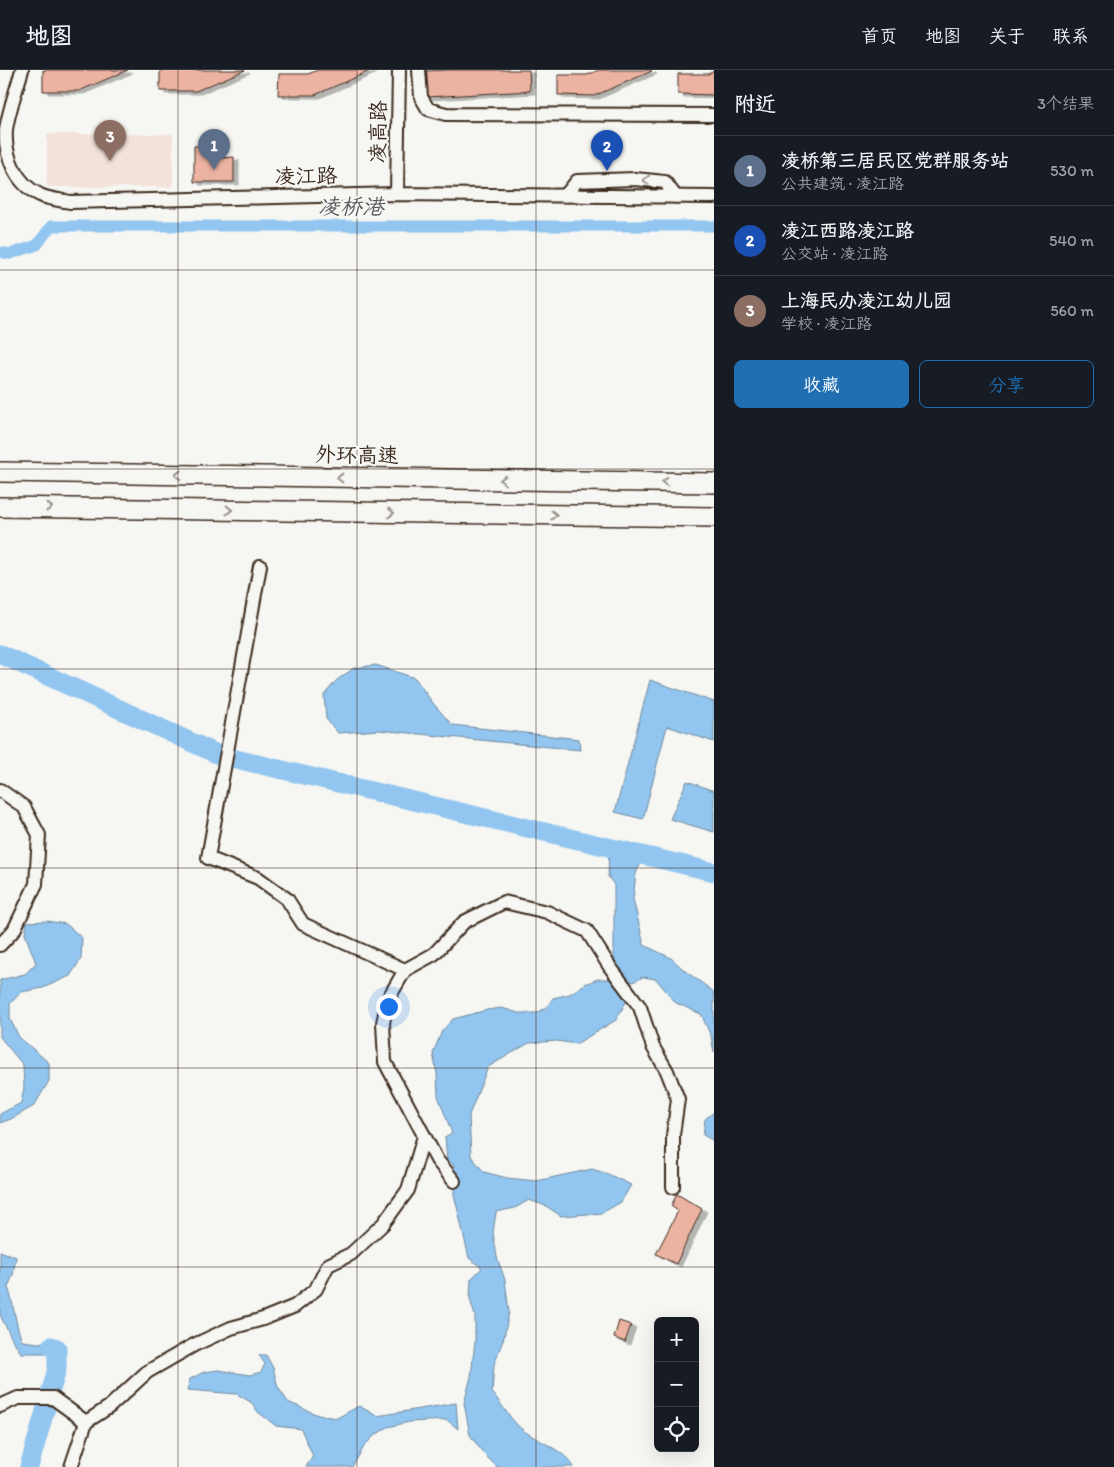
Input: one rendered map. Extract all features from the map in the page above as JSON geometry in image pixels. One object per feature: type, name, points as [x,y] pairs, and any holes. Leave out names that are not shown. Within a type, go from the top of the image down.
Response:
[{"type":"highway","name":"外环高速","points":[[0,471],[714,483]]},
{"type":"highway","points":[[0,507],[714,517]]},
{"type":"highway","points":[[0,511],[20,507]]},
{"type":"street","name":"凌江路","points":[[22,70],[6,129],[6,148],[15,172],[25,186],[40,195],[70,202],[397,194],[714,197]]},
{"type":"street","name":"凌高路","points":[[397,194],[398,70]]},
{"type":"street","points":[[419,70],[421,97],[428,109],[446,114],[714,115]]},
{"type":"street","points":[[260,566],[208,858],[258,878],[287,899],[303,924],[405,970]]},
{"type":"street","points":[[0,790],[24,807],[39,835],[36,884],[14,930],[0,946]]},
{"type":"street","points":[[454,1182],[437,1160],[385,1062],[383,1023],[388,999],[405,970],[434,954],[464,922],[504,902],[547,912],[587,931],[640,1008],[653,1047],[667,1071],[678,1099],[673,1135],[674,1187]]},
{"type":"street","points":[[71,1467],[86,1422],[109,1407],[146,1372],[194,1345],[231,1328],[263,1319],[295,1306],[316,1289],[328,1265],[351,1254],[383,1224],[408,1190],[424,1136]]},
{"type":"street","points":[[0,1406],[18,1398],[49,1398],[86,1422]]},
{"type":"shaded area","points":[[47,134],[173,134],[173,187],[47,187]]},
{"type":"water","points":[[376,665],[415,678],[452,725],[579,739],[580,750],[379,730],[338,733],[326,719],[324,695],[337,680],[354,668]]},
{"type":"water","points":[[650,680],[714,702],[714,742],[667,726],[643,819],[615,812]]},
{"type":"water","points":[[687,781],[714,791],[714,832],[670,819]]},
{"type":"water","points":[[609,847],[645,855],[636,873],[633,899],[644,945],[671,958],[714,992],[714,1053],[711,1036],[701,1014],[676,1003],[656,979],[643,977],[633,982],[623,977],[614,959],[614,885],[608,876]]},
{"type":"water","points":[[47,921],[66,924],[82,938],[81,959],[70,976],[43,988],[21,992],[10,1004],[10,1019],[19,1037],[49,1063],[49,1081],[34,1106],[0,1123],[0,1114],[21,1103],[24,1088],[23,1065],[0,1037],[0,980],[25,974],[36,963],[25,934],[27,922]]},
{"type":"water","points":[[598,979],[617,979],[627,1000],[616,1020],[576,1044],[557,1041],[529,1043],[488,1067],[469,1115],[471,1156],[484,1172],[507,1178],[536,1181],[592,1169],[631,1185],[621,1202],[602,1213],[561,1216],[546,1206],[529,1200],[515,1208],[496,1212],[493,1233],[497,1257],[505,1280],[509,1312],[504,1337],[494,1365],[492,1392],[520,1428],[564,1455],[574,1467],[497,1467],[484,1454],[470,1435],[464,1403],[471,1377],[475,1341],[475,1316],[470,1299],[471,1279],[482,1268],[469,1258],[454,1194],[454,1165],[447,1160],[445,1137],[452,1133],[438,1096],[437,1074],[433,1053],[442,1031],[453,1019],[502,1008],[518,1013],[537,1013],[547,1007],[553,998],[570,994],[585,984]]},
{"type":"water","points":[[714,1112],[714,1141],[703,1135],[705,1119]]},
{"type":"water","points":[[0,1251],[16,1257],[13,1275],[8,1287],[22,1341],[39,1343],[51,1341],[51,1353],[21,1353],[0,1315]]},
{"type":"water","points":[[259,1355],[266,1355],[273,1368],[278,1387],[288,1402],[318,1415],[337,1418],[359,1406],[377,1416],[456,1403],[458,1429],[447,1420],[409,1422],[388,1427],[374,1436],[365,1445],[352,1467],[306,1467],[313,1456],[301,1429],[276,1426],[258,1412],[252,1403],[237,1394],[187,1390],[190,1379],[204,1372],[218,1370],[250,1375],[261,1372],[265,1364]]},
{"type":"building","points":[[43,70],[128,70],[79,91],[43,91]]},
{"type":"building","points":[[160,70],[245,70],[196,91],[160,91]]},
{"type":"building","points":[[318,70],[372,70],[315,95],[278,95],[279,74],[308,74]]},
{"type":"building","points":[[529,70],[530,91],[427,97],[426,71]]},
{"type":"building","points":[[599,70],[652,71],[594,96],[558,95],[558,75],[587,75]]},
{"type":"building","points":[[714,71],[714,95],[678,94],[678,74],[708,74]]},
{"type":"building","points":[[194,146],[220,146],[220,158],[234,157],[234,182],[194,182]]},
{"type":"building","points":[[677,1194],[702,1209],[676,1264],[656,1254],[678,1211],[671,1206]]},
{"type":"building","points":[[619,1321],[631,1325],[625,1342],[614,1338]]},
{"type":"waterway","name":"凌桥港","points":[[0,252],[10,254],[37,245],[51,226],[714,226]]},
{"type":"waterway","points":[[0,654],[219,755],[714,872]]},
{"type":"waterway","points":[[29,1467],[57,1369],[57,1348],[51,1346]]},
{"type":"place","name":"上海民办凌江幼儿园","points":[[110,161]]},
{"type":"place","name":"凌桥第三居民区党群服务站","points":[[214,170]]},
{"type":"place","name":"凌江西路凌江路","points":[[607,171]]}]
